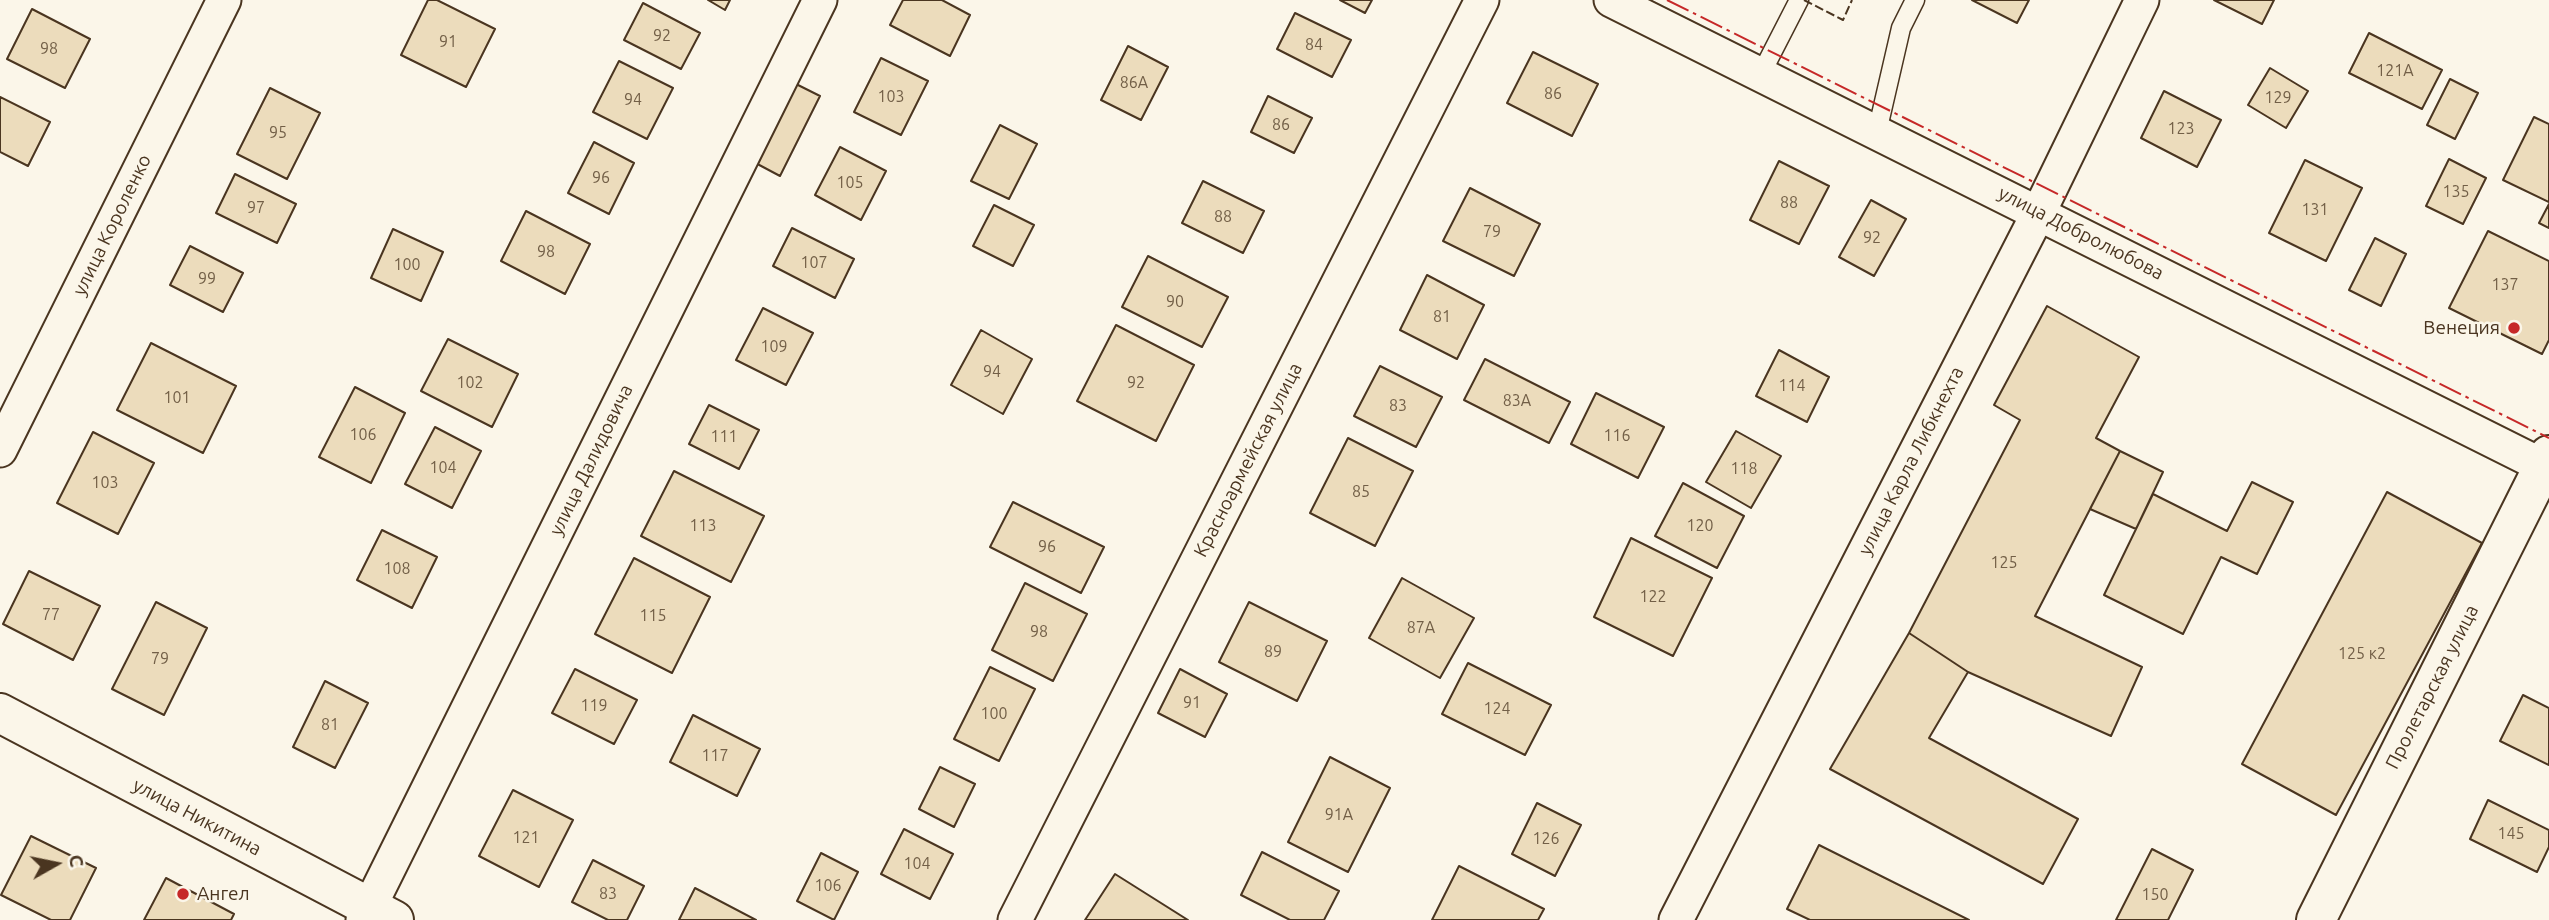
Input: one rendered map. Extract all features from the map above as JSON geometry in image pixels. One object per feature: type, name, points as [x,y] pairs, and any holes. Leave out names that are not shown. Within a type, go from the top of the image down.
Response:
[{"type":"main road","name":"Пролетарская улица","points":[[2316,920],[2547,464]]},
{"type":"main road","name":"улица Никитина","points":[[0,713],[375,916]]},
{"type":"street","name":"улица Короленко","points":[[0,450],[224,0]]},
{"type":"street","name":"улица Далидовича","points":[[375,916],[820,0]]},
{"type":"street","name":"Красноармейская улица","points":[[1014,920],[1482,0]]},
{"type":"street","name":"улица Добролюбова","points":[[1611,0],[2547,464]]},
{"type":"street","name":"улица Карла Либкнехта","points":[[1676,920],[2039,212],[2142,0]]},
{"type":"lane","points":[[1760,74],[1799,0]]},
{"type":"lane","points":[[1877,132],[1901,29],[1915,0]]},
{"type":"building","points":[[428,0],[437,0],[495,29],[466,87],[401,55]]},
{"type":"building","points":[[708,0],[730,0],[725,10]]},
{"type":"building","points":[[903,0],[942,0],[970,15],[950,56],[890,25]]},
{"type":"building","points":[[1340,0],[1372,0],[1365,13]]},
{"type":"building","points":[[1972,0],[2029,0],[2017,23]]},
{"type":"building","points":[[2214,0],[2274,0],[2262,24]]},
{"type":"building","points":[[643,3],[700,33],[681,69],[624,40]]},
{"type":"building","points":[[32,9],[90,39],[65,88],[7,59]]},
{"type":"building","points":[[1295,13],[1351,40],[1332,77],[1277,49]]},
{"type":"building","points":[[2369,33],[2442,70],[2422,109],[2349,73]]},
{"type":"building","points":[[1128,46],[1168,67],[1141,120],[1101,100]]},
{"type":"building","points":[[1533,52],[1598,84],[1572,136],[1507,103]]},
{"type":"building","points":[[881,58],[928,81],[901,135],[854,112]]},
{"type":"building","points":[[619,61],[673,88],[647,139],[593,112]]},
{"type":"building","points":[[2270,68],[2308,91],[2286,128],[2248,105]]},
{"type":"building","points":[[2450,79],[2478,93],[2455,139],[2427,125]]},
{"type":"building","points":[[788,80],[820,96],[780,176],[748,159]]},
{"type":"building","points":[[270,88],[320,113],[287,179],[237,154]]},
{"type":"building","points":[[2164,91],[2221,120],[2197,167],[2141,138]]},
{"type":"building","points":[[1268,96],[1312,118],[1294,153],[1251,132]]},
{"type":"building","points":[[0,97],[50,122],[28,166],[0,152]]},
{"type":"building","points":[[2534,117],[2549,124],[2549,202],[2503,180]]},
{"type":"building","points":[[1000,125],[1037,144],[1009,199],[971,181]]},
{"type":"building","points":[[594,142],[634,163],[609,214],[568,193]]},
{"type":"building","points":[[840,147],[886,171],[861,220],[815,195]]},
{"type":"building","points":[[2449,159],[2486,178],[2463,224],[2426,206]]},
{"type":"building","points":[[2305,160],[2362,188],[2326,261],[2269,233]]},
{"type":"building","points":[[1779,161],[1829,186],[1799,244],[1750,220]]},
{"type":"building","points":[[235,174],[296,204],[277,243],[216,213]]},
{"type":"building","points":[[1203,181],[1264,211],[1243,253],[1182,223]]},
{"type":"building","points":[[1470,188],[1540,224],[1514,276],[1443,241]]},
{"type":"building","points":[[1871,200],[1906,219],[1874,276],[1839,257]]},
{"type":"building","points":[[2549,204],[2549,228],[2539,223]]},
{"type":"building","points":[[994,205],[1034,225],[1013,266],[973,246]]},
{"type":"building","points":[[526,211],[590,244],[565,294],[501,261]]},
{"type":"building","points":[[792,228],[854,259],[835,298],[773,266]]},
{"type":"building","points":[[393,229],[443,252],[421,301],[371,278]]},
{"type":"building","points":[[2488,231],[2549,261],[2549,340],[2542,354],[2449,308]]},
{"type":"building","points":[[2375,238],[2406,254],[2381,306],[2349,290]]},
{"type":"building","points":[[190,246],[243,273],[223,312],[170,285]]},
{"type":"building","points":[[1148,256],[1228,297],[1202,347],[1122,307]]},
{"type":"building","points":[[1427,275],[1484,305],[1457,359],[1400,330]]},
{"type":"building","points":[[2047,306],[2139,357],[2096,438],[2120,451],[2035,616],[2142,667],[2111,736],[1968,672],[1909,633],[2020,420],[1994,405]]},
{"type":"building","points":[[763,308],[813,333],[786,385],[736,360]]},
{"type":"building","points":[[1116,325],[1194,365],[1156,441],[1077,401]]},
{"type":"building","points":[[981,330],[1032,359],[1003,414],[951,385]]},
{"type":"building","points":[[448,339],[518,374],[492,427],[421,391]]},
{"type":"building","points":[[151,343],[236,386],[203,453],[117,410]]},
{"type":"building","points":[[1779,350],[1829,377],[1807,422],[1756,396]]},
{"type":"building","points":[[1485,359],[1570,402],[1549,443],[1464,400]]},
{"type":"building","points":[[1380,366],[1442,397],[1416,447],[1354,416]]},
{"type":"building","points":[[355,387],[405,413],[371,483],[319,457]]},
{"type":"building","points":[[1596,393],[1664,427],[1638,478],[1571,444]]},
{"type":"building","points":[[709,405],[759,430],[739,469],[689,444]]},
{"type":"building","points":[[435,427],[481,451],[452,508],[405,484]]},
{"type":"building","points":[[1736,431],[1781,456],[1751,508],[1706,482]]},
{"type":"building","points":[[93,432],[154,463],[118,534],[57,503]]},
{"type":"building","points":[[1348,438],[1413,471],[1375,546],[1310,513]]},
{"type":"building","points":[[2120,451],[2163,472],[2136,529],[2090,509]]},
{"type":"building","points":[[674,471],[764,516],[731,582],[641,536]]},
{"type":"building","points":[[2252,482],[2293,502],[2257,574],[2221,557],[2183,634],[2104,595],[2153,494],[2227,531]]},
{"type":"building","points":[[1683,483],[1744,516],[1717,568],[1655,536]]},
{"type":"building","points":[[2387,492],[2482,543],[2336,815],[2242,764]]},
{"type":"building","points":[[1013,502],[1104,547],[1081,593],[990,547]]},
{"type":"building","points":[[382,530],[437,557],[412,608],[357,580]]},
{"type":"building","points":[[1631,538],[1712,578],[1673,656],[1594,617]]},
{"type":"building","points":[[634,558],[710,597],[672,673],[595,634]]},
{"type":"building","points":[[29,571],[100,606],[73,660],[3,624]]},
{"type":"building","points":[[1402,578],[1474,618],[1440,678],[1369,638]]},
{"type":"building","points":[[1025,583],[1087,614],[1053,681],[992,650]]},
{"type":"building","points":[[156,602],[207,628],[164,715],[112,689]]},
{"type":"building","points":[[1249,602],[1327,641],[1297,701],[1219,662]]},
{"type":"building","points":[[1909,633],[1968,672],[1929,738],[2078,819],[2043,884],[1830,769]]},
{"type":"building","points":[[1468,663],[1551,705],[1525,755],[1442,714]]},
{"type":"building","points":[[990,667],[1035,689],[999,761],[954,739]]},
{"type":"building","points":[[575,669],[637,700],[614,744],[552,713]]},
{"type":"building","points":[[1180,669],[1227,694],[1205,737],[1158,713]]},
{"type":"building","points":[[325,681],[368,703],[335,768],[293,747]]},
{"type":"building","points":[[2523,695],[2549,708],[2549,765],[2500,741]]},
{"type":"building","points":[[693,715],[760,749],[737,796],[670,762]]},
{"type":"building","points":[[1330,757],[1390,788],[1348,872],[1288,842]]},
{"type":"building","points":[[940,767],[975,784],[954,827],[919,809]]},
{"type":"building","points":[[513,790],[573,820],[539,887],[479,856]]},
{"type":"building","points":[[2488,800],[2549,830],[2549,847],[2537,872],[2470,839]]},
{"type":"building","points":[[1537,803],[1581,825],[1555,876],[1512,854]]},
{"type":"building","points":[[904,829],[953,854],[930,899],[881,874]]},
{"type":"building","points":[[31,836],[96,868],[70,920],[51,920],[1,895]]},
{"type":"building","points":[[1819,845],[1969,920],[1810,920],[1787,909]]},
{"type":"building","points":[[2152,849],[2193,870],[2168,920],[2116,920]]},
{"type":"building","points":[[1262,852],[1339,891],[1324,920],[1290,920],[1241,895]]},
{"type":"building","points":[[821,853],[858,872],[834,920],[797,901]]},
{"type":"building","points":[[593,860],[644,886],[627,920],[608,920],[572,902]]},
{"type":"building","points":[[1459,866],[1544,909],[1538,920],[1432,920]]},
{"type":"building","points":[[1115,874],[1188,920],[1085,920]]},
{"type":"building","points":[[166,878],[234,914],[231,920],[144,920]]},
{"type":"building","points":[[695,888],[756,920],[679,920]]},
{"type":"fence","points":[[1804,0],[1843,20],[1852,0]]},
{"type":"power","points":[[1667,0],[2549,438]]},
{"type":"place","name":"Венеция","points":[[2514,328]]},
{"type":"place","name":"Ангел","points":[[183,894]]}]
